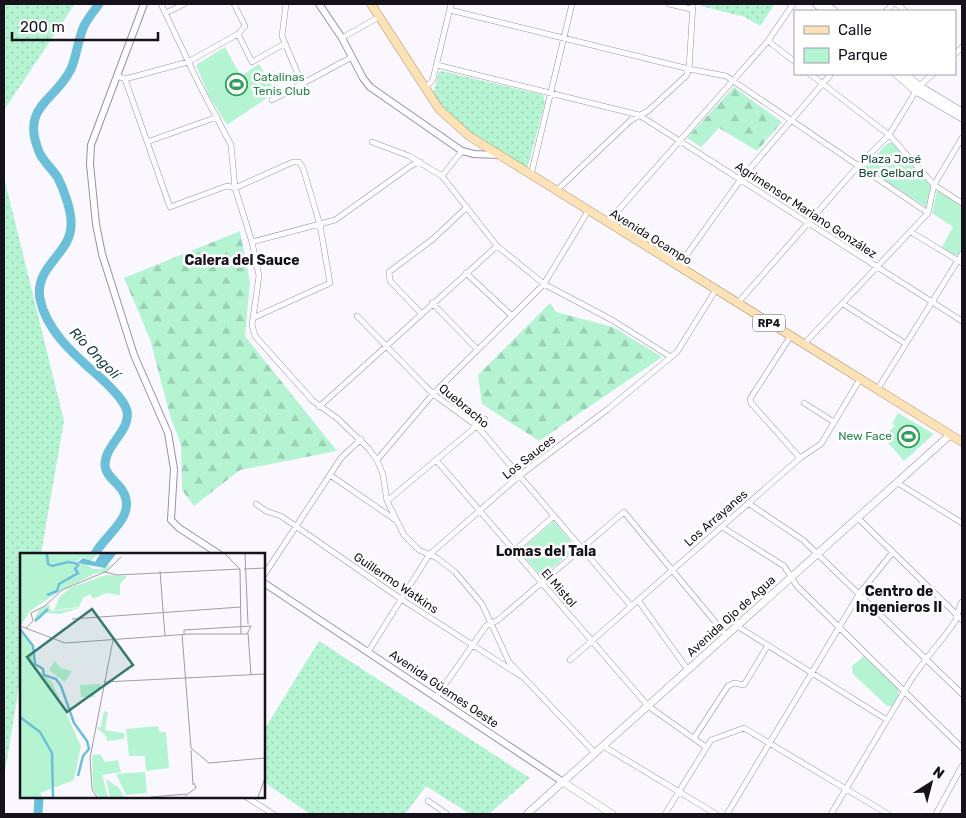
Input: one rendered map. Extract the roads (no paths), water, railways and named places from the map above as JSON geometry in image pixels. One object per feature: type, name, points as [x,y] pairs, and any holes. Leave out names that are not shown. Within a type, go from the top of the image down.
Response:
[{"type":"main road","name":"Avenida Ocampo","points":[[371,4],[425,89],[454,124],[480,143],[677,267],[962,442]]},
{"type":"main road","points":[[898,75],[962,118]]},
{"type":"main road","points":[[906,75],[918,88],[962,112]]},
{"type":"main road","name":"Avenida Ojo de Agua","points":[[527,814],[950,435]]},
{"type":"main road","name":"Avenida Güemes Oeste","points":[[563,782],[612,814]]},
{"type":"street","points":[[144,4],[90,153],[96,224],[102,254],[134,355],[168,433],[174,468],[170,520],[217,553]]},
{"type":"street","points":[[161,4],[188,62],[231,144],[235,188],[252,242],[260,284],[252,325],[261,345],[319,407],[338,419],[361,439],[378,460],[383,475],[387,501],[394,519],[411,542],[455,572],[482,604],[509,662],[595,753]]},
{"type":"street","points":[[166,13],[184,4]]},
{"type":"street","points":[[117,76],[126,79],[188,62],[238,34],[244,30],[245,26],[234,4]]},
{"type":"street","points":[[286,4],[282,36],[302,84]]},
{"type":"street","points":[[319,4],[342,38],[370,87],[462,151],[474,154],[499,155]]},
{"type":"street","points":[[531,175],[572,4]]},
{"type":"street","points":[[556,191],[639,115],[648,111],[686,76],[689,69],[692,6],[670,4]]},
{"type":"street","points":[[607,223],[678,140],[768,41],[793,4]]},
{"type":"street","points":[[425,89],[431,84],[450,7],[564,38],[689,69],[719,74],[732,79],[928,213]]},
{"type":"street","points":[[342,38],[379,17]]},
{"type":"street","points":[[238,34],[252,62],[284,44]]},
{"type":"street","points":[[768,41],[794,61]]},
{"type":"street","points":[[272,100],[352,57]]},
{"type":"street","name":"Agrimensor Mariano González","points":[[436,65],[639,115],[962,321]]},
{"type":"street","points":[[811,75],[889,135],[934,185],[962,203]]},
{"type":"street","points":[[677,267],[741,179],[829,75]]},
{"type":"street","points":[[737,304],[858,166],[889,135],[918,88],[932,75]]},
{"type":"street","points":[[126,79],[170,207],[226,186],[235,188],[293,162],[299,162],[303,168],[320,225],[330,284],[253,318]]},
{"type":"street","points":[[147,142],[217,117]]},
{"type":"street","points":[[803,345],[928,213],[934,185],[962,138]]},
{"type":"street","points":[[372,142],[409,156],[442,176],[497,246],[544,284],[612,320],[671,357]]},
{"type":"street","points":[[474,154],[480,148],[480,143]]},
{"type":"street","points":[[442,176],[462,151]]},
{"type":"street","points":[[252,242],[335,220],[405,170],[420,162]]},
{"type":"street","points":[[421,313],[390,281],[389,272],[433,239],[467,207]]},
{"type":"street","points":[[378,460],[433,394],[544,284],[588,211]]},
{"type":"street","points":[[911,232],[960,262]]},
{"type":"street","points":[[319,407],[497,246]]},
{"type":"street","points":[[876,390],[960,262],[962,254]]},
{"type":"street","points":[[466,273],[511,315]]},
{"type":"street","name":"Los Sauces","points":[[368,652],[429,555],[519,476],[608,409],[671,357],[682,346],[716,291]]},
{"type":"street","points":[[432,303],[477,349]]},
{"type":"street","points":[[842,304],[906,344]]},
{"type":"street","name":"Quebracho","points":[[357,316],[433,394],[477,426],[631,606]]},
{"type":"street","points":[[790,337],[750,399],[751,403],[800,458]]},
{"type":"street","name":"Los Arrayanes","points":[[570,660],[800,458],[821,444],[860,380]]},
{"type":"street","points":[[804,403],[834,422]]},
{"type":"street","points":[[387,501],[485,418]]},
{"type":"street","points":[[265,574],[341,458],[361,439]]},
{"type":"street","name":"El Mistol","points":[[436,460],[648,706],[706,747]]},
{"type":"street","points":[[330,474],[394,519]]},
{"type":"street","points":[[896,482],[962,523]]},
{"type":"street","points":[[748,503],[792,531],[817,553],[962,694]]},
{"type":"street","name":"Guillermo Watkins","points":[[256,504],[266,511],[282,516],[401,599],[526,678]]},
{"type":"street","points":[[436,697],[486,626],[498,620],[624,512],[726,635]]},
{"type":"street","points":[[514,551],[554,516]]},
{"type":"street","points":[[857,517],[962,620]]},
{"type":"street","points":[[722,526],[784,566],[790,578],[962,748]]},
{"type":"street","points":[[727,814],[859,594],[893,552]]},
{"type":"street","name":"Avenida Güemes Oeste","points":[[265,585],[563,782]]},
{"type":"street","points":[[638,600],[688,670]]},
{"type":"street","points":[[831,814],[925,658],[956,621],[962,602]]},
{"type":"street","points":[[737,626],[887,720]]},
{"type":"street","points":[[694,738],[728,686],[734,683],[744,686],[768,646]]},
{"type":"street","points":[[665,814],[706,747],[718,736],[744,728],[888,814]]},
{"type":"street","points":[[603,746],[716,814]]},
{"type":"street","points":[[936,814],[962,766]]},
{"type":"street","points":[[248,798],[272,814]]},
{"type":"street","points":[[428,801],[447,814]]},
{"type":"waterway","name":"Río Ongolí","points":[[96,553],[118,525],[126,508],[126,499],[122,490],[110,476],[105,466],[109,451],[125,425],[127,411],[114,391],[75,355],[57,335],[44,312],[40,299],[42,278],[65,244],[69,235],[71,220],[67,201],[58,178],[40,154],[35,138],[34,125],[36,115],[71,69],[84,26],[99,4]]},
{"type":"waterway","name":"Río Ongolí","points":[[38,814],[39,798]]},
{"type":"place","name":"Catalinas Tenis Club","points":[[237,84]]},
{"type":"place","name":"New Face","points":[[908,436]]},
{"type":"district","name":"Calera del Sauce","points":[[242,260]]},
{"type":"district","name":"Lomas del Tala","points":[[546,551]]},
{"type":"district","name":"Centro de Ingenieros II","points":[[899,600]]},
{"type":"park label","name":"Plaza José Ber Gelbard","points":[[891,166]]}]
